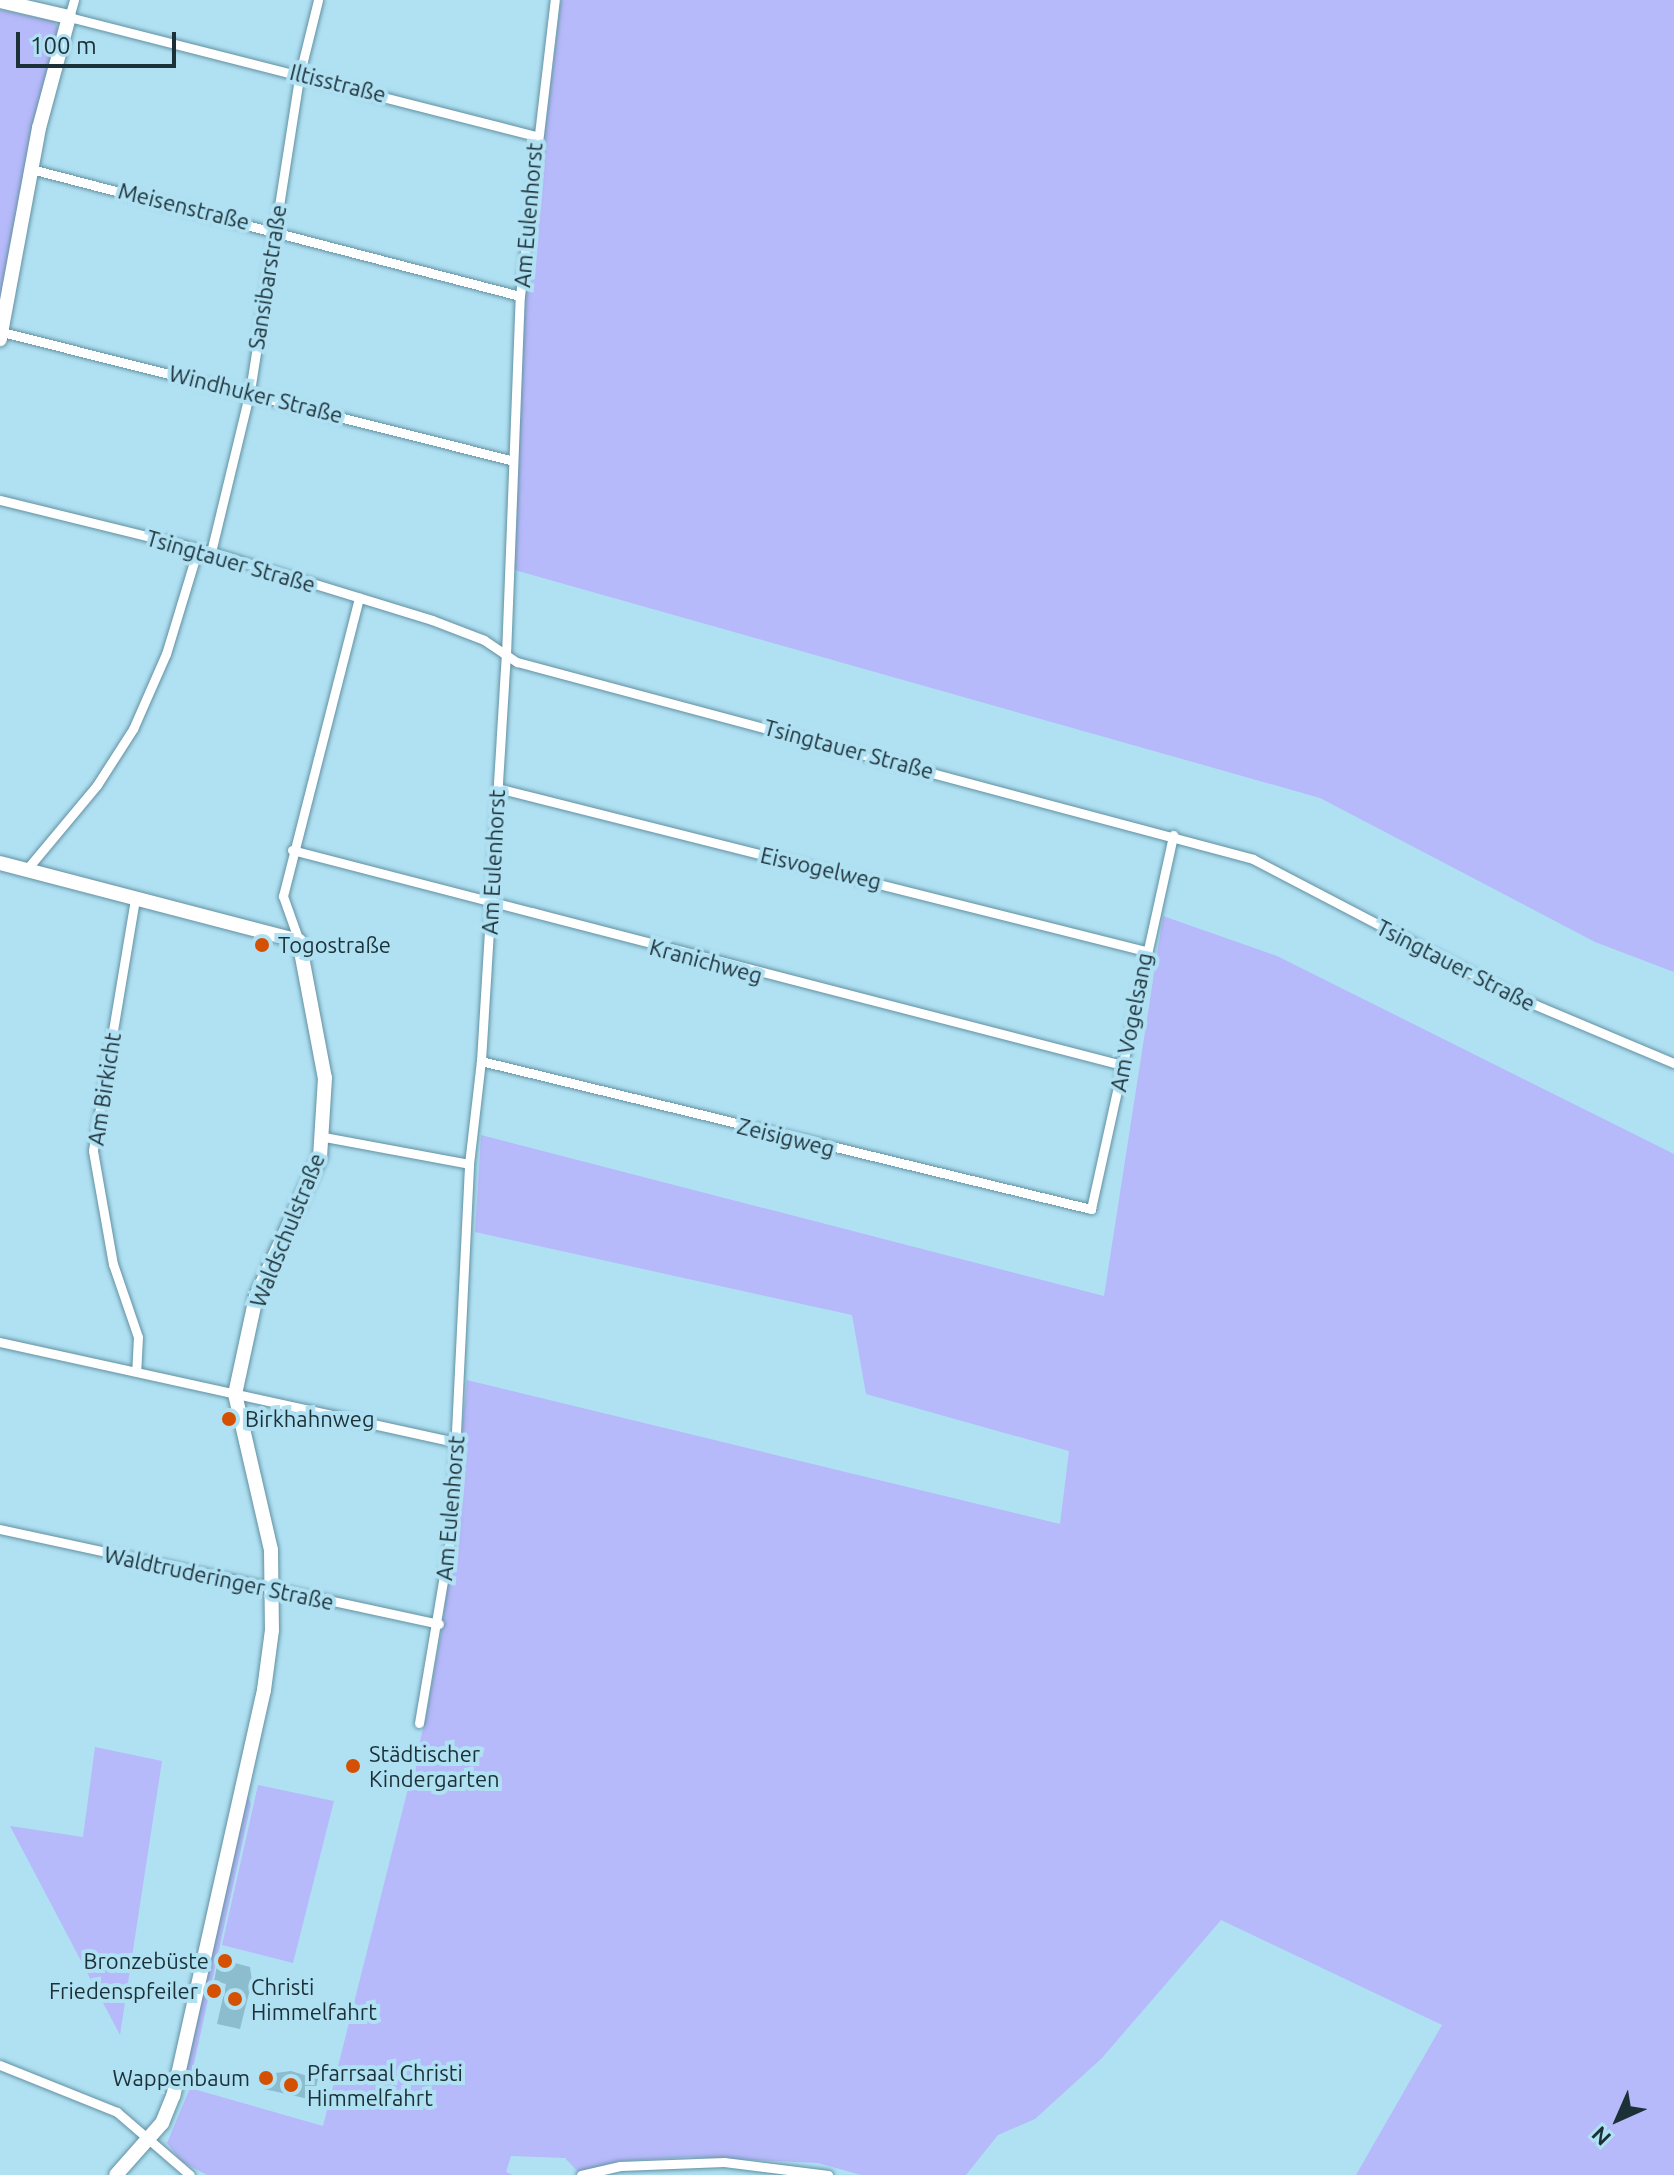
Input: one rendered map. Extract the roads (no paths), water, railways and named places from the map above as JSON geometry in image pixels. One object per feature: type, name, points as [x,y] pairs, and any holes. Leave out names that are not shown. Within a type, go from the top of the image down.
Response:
[{"type":"street","points":[[1,336],[31,169],[74,0]]},
{"type":"street","name":"Sansibarstraße","points":[[211,552],[250,391],[300,73],[318,0]]},
{"type":"street","name":"Am Eulenhorst","points":[[419,1723],[439,1624],[456,1442],[469,1164],[481,1061],[506,655],[510,460],[520,296],[535,136],[555,0]]},
{"type":"street","name":"Iltisstraße","points":[[0,1],[300,73],[535,136]]},
{"type":"street","name":"Meisenstraße","points":[[31,169],[274,228],[520,296]]},
{"type":"street","name":"Windhuker Straße","points":[[1,336],[250,391],[510,460]]},
{"type":"street","name":"Tsingtauer Straße","points":[[0,500],[211,552],[484,640],[506,655],[1253,859],[1519,998],[1674,1063]]},
{"type":"street","points":[[27,869],[97,785],[133,729],[166,654],[198,549]]},
{"type":"street","name":"Waldschulstraße","points":[[116,2175],[147,2140],[173,2096],[264,1690],[274,1591],[265,1518],[235,1394],[256,1297],[310,1186],[324,1137],[322,1042],[299,941],[283,896],[292,850],[359,598]]},
{"type":"street","name":"Eisvogelweg","points":[[497,788],[1145,951]]},
{"type":"street","name":"Am Vogelsang","points":[[1091,1209],[1145,951],[1173,835]]},
{"type":"street","name":"Kranichweg","points":[[292,850],[491,900],[758,976],[1122,1065]]},
{"type":"street","points":[[0,863],[299,941]]},
{"type":"street","name":"Am Birkicht","points":[[135,899],[93,1151],[116,1275],[138,1337],[136,1370]]},
{"type":"street","name":"Zeisigweg","points":[[481,1061],[1091,1209]]},
{"type":"street","points":[[324,1137],[469,1164]]},
{"type":"street","points":[[0,1342],[456,1442]]},
{"type":"street","name":"Waldtruderinger Straße","points":[[0,1529],[274,1591],[439,1624]]},
{"type":"street","points":[[0,2065],[117,2112],[190,2175]]},
{"type":"street","points":[[581,2175],[620,2166],[724,2162],[826,2175]]},
{"type":"place","name":"Togostraße","points":[[262,945]]},
{"type":"place","name":"Birkhahnweg","points":[[229,1419]]},
{"type":"place","name":"Städtischer Kindergarten","points":[[353,1766]]},
{"type":"place","name":"Bronzebüste","points":[[225,1961]]},
{"type":"place","name":"Friedenspfeiler","points":[[214,1991]]},
{"type":"place","name":"Christi Himmelfahrt","points":[[235,1999]]},
{"type":"place","name":"Wappenbaum","points":[[266,2078]]},
{"type":"place","name":"Pfarrsaal Christi Himmelfahrt","points":[[291,2085]]}]
